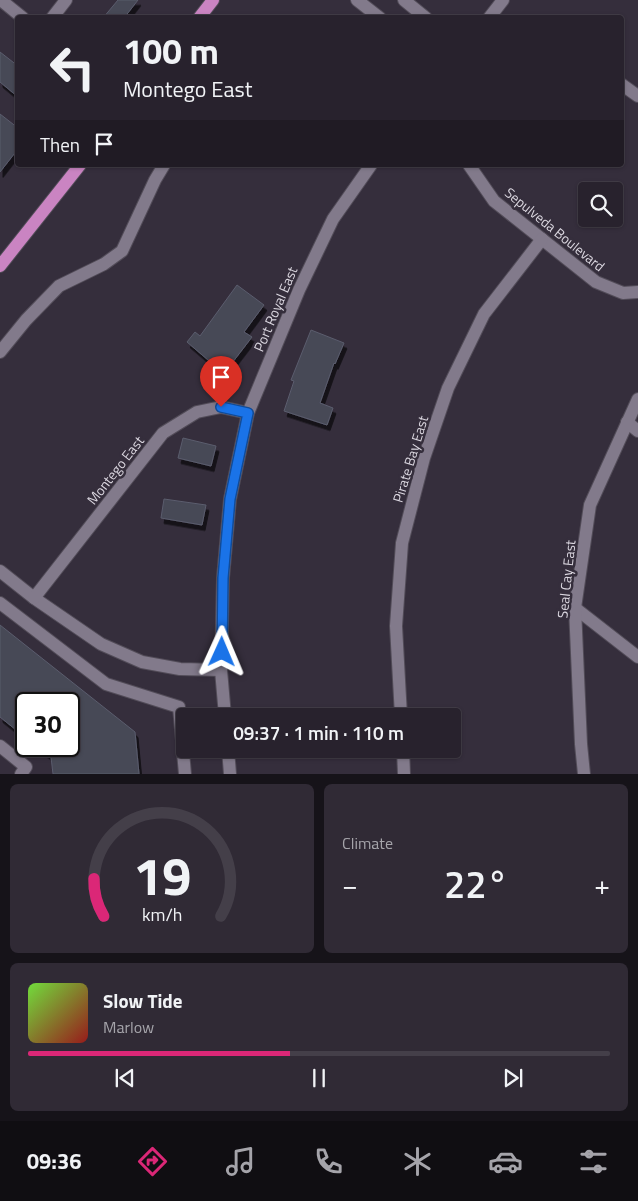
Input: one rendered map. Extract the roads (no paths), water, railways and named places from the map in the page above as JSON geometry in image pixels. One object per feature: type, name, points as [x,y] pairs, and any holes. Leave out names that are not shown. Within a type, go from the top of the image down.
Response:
[{"type":"main road","points":[[200,15],[212,0]]},
{"type":"main road","points":[[0,266],[78,167]]},
{"type":"street","points":[[54,15],[66,0]]},
{"type":"street","points":[[358,0],[376,15]]},
{"type":"street","points":[[491,15],[503,0]]},
{"type":"street","points":[[2,1],[19,15]]},
{"type":"street","points":[[408,8],[421,15]]},
{"type":"street","points":[[624,86],[638,96]]},
{"type":"street","points":[[0,352],[26,320],[59,286],[104,264],[122,251],[163,167]]},
{"type":"street","name":"Port Royal East","points":[[225,708],[221,670],[223,578],[230,499],[248,413],[299,290],[333,219],[370,167]]},
{"type":"street","name":"Sepulveda Boulevard","points":[[470,167],[494,201],[596,282],[623,293],[638,292]]},
{"type":"street","name":"Pirate Bay East","points":[[401,708],[396,626],[402,543],[424,458],[448,388],[484,314],[542,240]]},
{"type":"street","name":"Seal Cay East","points":[[584,774],[575,608],[590,505],[638,399]]},
{"type":"street","name":"Montego East","points":[[34,598],[163,433],[198,412],[221,407],[248,413]]},
{"type":"street","points":[[627,422],[638,431]]},
{"type":"street","points":[[0,571],[34,598],[101,644],[142,662],[180,670],[221,670]]},
{"type":"street","points":[[0,603],[106,684],[179,707],[186,774]]},
{"type":"street","points":[[575,608],[638,657]]},
{"type":"street","points":[[0,746],[26,767],[21,774]]},
{"type":"street","points":[[229,758],[230,774]]},
{"type":"street","points":[[403,758],[404,774]]}]
